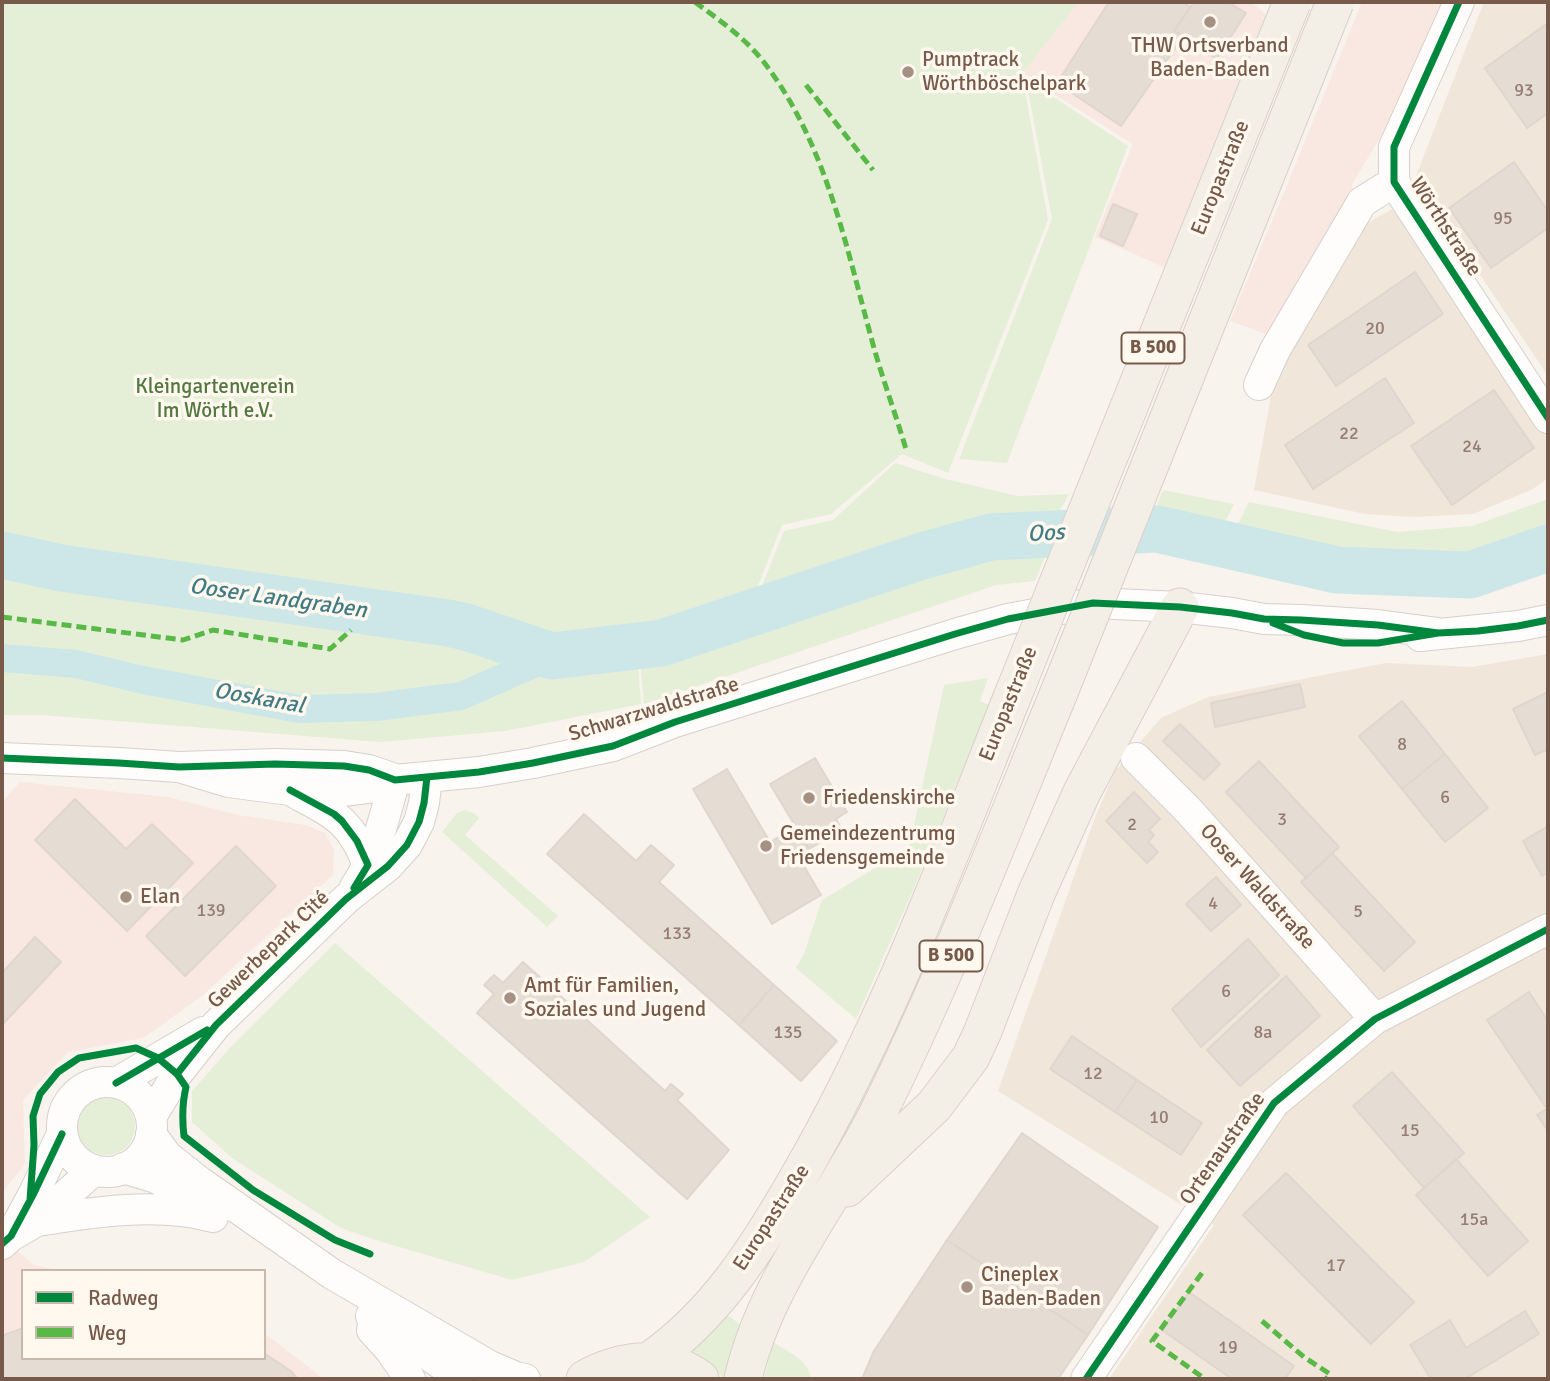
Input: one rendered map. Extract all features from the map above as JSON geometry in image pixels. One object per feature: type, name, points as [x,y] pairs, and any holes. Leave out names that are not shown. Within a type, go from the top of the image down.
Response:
[{"type":"main road","name":"Europastraße","points":[[649,1361],[691,1328],[764,1236],[811,1156],[892,995],[1292,2]]},
{"type":"main road","name":"Europastraße","points":[[743,1379],[747,1359],[782,1280],[876,1116],[949,961],[1335,2]]},
{"type":"main road","points":[[821,1213],[934,1106],[971,1057],[1071,816],[1181,607]]},
{"type":"main road","name":"B 500","points":[[586,1379],[622,1365],[649,1361],[669,1363],[700,1379]]},
{"type":"street","name":"Wörthstraße","points":[[1459,2],[1394,147],[1394,182],[1548,418]]},
{"type":"street","name":"Wörthstraße","points":[[1259,385],[1275,350],[1362,202],[1394,182]]},
{"type":"street","name":"Schwarzwaldstraße","points":[[179,767],[228,782],[290,790],[345,791],[395,780],[479,772],[519,765],[613,746],[675,722],[1008,619],[1093,603],[1181,607],[1264,620],[1378,625],[1438,633],[1505,628],[1548,620]]},
{"type":"street","name":"Schwarzwaldstraße","points":[[2,758],[179,767],[275,764],[344,766],[395,780]]},
{"type":"street","name":"Ooser Waldstraße","points":[[1136,758],[1189,811],[1375,1019]]},
{"type":"street","name":"Gewerbepark Cité","points":[[6,1240],[109,1169],[134,1163],[142,1155],[148,1144],[151,1125],[177,1074],[216,1025],[346,900],[388,866],[407,845],[419,822],[427,777]]},
{"type":"street","name":"Gewerbepark Cité","points":[[346,900],[368,865],[376,846],[395,780]]},
{"type":"street","points":[[290,790],[342,821],[357,841],[368,865]]},
{"type":"street","name":"Ortenaustraße","points":[[1086,1379],[1274,1102],[1375,1019],[1548,929]]},
{"type":"street","name":"Gewerbepark Cité","points":[[6,1240],[34,1193],[62,1135],[66,1108],[74,1096],[95,1083],[116,1083],[216,1025]]},
{"type":"street","points":[[116,1083],[125,1085],[139,1095],[167,1156],[200,1182],[332,1274],[490,1366],[525,1379]]},
{"type":"street","points":[[62,1135],[70,1153],[77,1160],[156,1178],[241,1225],[397,1336],[463,1379]]},
{"type":"street","points":[[37,1221],[134,1209],[202,1214],[241,1225]]},
{"type":"street","points":[[345,1297],[390,1350],[410,1379]]},
{"type":"shaded area","points":[[1079,2],[1251,2],[1269,17],[1164,267],[1095,237],[1133,144],[1022,74]]},
{"type":"shaded area","points":[[1362,2],[1442,2],[1390,121],[1351,186],[1355,191],[1268,335],[1230,321]]},
{"type":"shaded area","points":[[1484,2],[1548,2],[1548,376],[1415,178]]},
{"type":"shaded area","points":[[1396,207],[1548,430],[1548,478],[1533,489],[1473,514],[1413,517],[1365,514],[1254,490],[1277,363],[1360,227]]},
{"type":"shaded area","points":[[1548,654],[1548,1379],[1109,1379],[1214,1225],[998,1091],[1094,820],[1115,771],[1161,718],[1208,697],[1386,663],[1472,667]]},
{"type":"shaded area","points":[[20,782],[168,797],[238,815],[305,825],[325,833],[334,850],[333,875],[202,996],[143,1038],[68,1052],[23,1100],[25,1164],[2,1193],[2,802]]},
{"type":"shaded area","points":[[2,1240],[35,1265],[52,1269],[21,1269],[21,1360],[266,1360],[266,1335],[324,1379],[2,1379]]},
{"type":"green space","name":"Kleingartenverein Im Wörth e.V.","points":[[2,2],[1079,2],[1022,74],[1048,220],[948,473],[902,454],[831,514],[782,525],[754,596],[694,622],[542,643],[466,627],[461,647],[546,669],[638,665],[641,704],[505,731],[380,742],[42,715],[2,715]]},
{"type":"green space","points":[[1026,79],[1128,146],[1007,463],[959,459],[1052,219]]},
{"type":"green space","points":[[895,463],[945,479],[1018,496],[1069,494],[1055,519],[864,551],[759,593],[784,531],[833,520]]},
{"type":"green space","points":[[1163,490],[1234,504],[1223,526],[1155,511]]},
{"type":"green space","points":[[1548,499],[1548,529],[1453,559],[1401,562],[1237,526],[1249,502],[1397,532],[1472,526]]},
{"type":"green space","points":[[1051,541],[1035,581],[996,585],[644,704],[640,662],[989,546]]},
{"type":"green space","points":[[988,678],[980,701],[989,705],[914,888],[856,1019],[796,968],[805,951],[822,900],[909,848],[944,685]]},
{"type":"green space","points":[[465,810],[479,818],[465,835],[558,916],[547,927],[442,832],[457,813]]},
{"type":"green space","points":[[335,943],[650,1217],[584,1262],[512,1280],[341,1228],[232,1158],[192,1122],[192,1091],[229,1049]]},
{"type":"green space","points":[[106,1097],[122,1102],[130,1110],[135,1126],[130,1142],[122,1150],[106,1155],[90,1150],[82,1142],[77,1126],[82,1110],[90,1102]]},
{"type":"green space","points":[[724,1312],[742,1326],[725,1379],[703,1359],[686,1351]]},
{"type":"green space","points":[[773,1342],[802,1362],[811,1379],[764,1379]]},
{"type":"building","points":[[1109,2],[1183,2],[1190,7],[1174,31],[1183,37],[1121,126],[1057,83]]},
{"type":"building","name":"THW Ortsverband Baden-Baden","points":[[1194,2],[1228,2],[1246,13],[1217,59],[1174,31]]},
{"type":"building","points":[[1548,23],[1548,113],[1527,128],[1485,68]]},
{"type":"building","points":[[1514,162],[1548,211],[1548,228],[1491,268],[1449,208]]},
{"type":"building","points":[[1113,204],[1137,214],[1123,246],[1100,236]]},
{"type":"building","points":[[1415,272],[1443,314],[1336,386],[1308,345]]},
{"type":"building","points":[[1385,378],[1414,423],[1313,489],[1285,445]]},
{"type":"building","points":[[1494,390],[1534,448],[1452,505],[1411,446]]},
{"type":"building","points":[[1300,684],[1305,707],[1215,727],[1211,703]]},
{"type":"building","points":[[1548,692],[1548,749],[1535,755],[1513,709]]},
{"type":"building","points":[[1402,701],[1445,754],[1402,789],[1359,736]]},
{"type":"building","points":[[1180,724],[1220,764],[1204,780],[1163,741]]},
{"type":"building","points":[[1445,754],[1488,808],[1445,842],[1402,789]]},
{"type":"building","name":"Friedenskirche","points":[[815,758],[847,812],[836,819],[842,830],[809,849],[770,784]]},
{"type":"building","points":[[1259,761],[1339,847],[1306,878],[1226,792]]},
{"type":"building","name":"Gemeindezentrumg Friedensgemeinde","points":[[727,769],[770,842],[796,827],[809,849],[798,856],[821,895],[772,924],[693,789]]},
{"type":"building","points":[[1134,792],[1160,819],[1149,830],[1154,835],[1148,842],[1158,852],[1147,863],[1106,821]]},
{"type":"building","name":"Elan","points":[[75,799],[126,849],[152,824],[193,863],[127,931],[35,840]]},
{"type":"building","points":[[584,814],[636,861],[651,845],[674,865],[659,882],[774,985],[739,1025],[547,854]]},
{"type":"building","points":[[1548,826],[1548,872],[1542,876],[1523,841]]},
{"type":"building","points":[[236,846],[276,886],[185,976],[146,936]]},
{"type":"building","points":[[1332,853],[1415,942],[1384,971],[1301,882]]},
{"type":"building","points":[[1216,877],[1241,905],[1211,931],[1186,904]]},
{"type":"building","points":[[35,937],[61,962],[2,1025],[2,973]]},
{"type":"building","points":[[1248,939],[1279,975],[1201,1047],[1172,1009]]},
{"type":"building","points":[[523,962],[665,1091],[671,1084],[683,1094],[677,1100],[729,1150],[687,1199],[477,1013],[494,994],[484,985],[494,975],[503,983]]},
{"type":"building","points":[[1286,976],[1320,1016],[1240,1086],[1207,1050]]},
{"type":"building","points":[[774,985],[837,1041],[801,1081],[739,1025]]},
{"type":"building","points":[[1529,992],[1548,1021],[1547,1109],[1487,1020]]},
{"type":"building","points":[[1072,1036],[1137,1080],[1115,1112],[1050,1069]]},
{"type":"building","points":[[1392,1072],[1464,1153],[1424,1188],[1353,1106]]},
{"type":"building","points":[[1137,1080],[1202,1123],[1181,1155],[1115,1112]]},
{"type":"building","points":[[1548,1108],[1548,1131],[1537,1115]]},
{"type":"building","points":[[1022,1133],[1158,1227],[1088,1335],[947,1240]]},
{"type":"building","points":[[1456,1159],[1528,1241],[1488,1276],[1416,1195]]},
{"type":"building","points":[[1286,1173],[1414,1302],[1371,1344],[1243,1215]]},
{"type":"building","name":"Cineplex Baden-Baden","points":[[947,1240],[1088,1335],[1058,1379],[862,1379],[874,1351]]},
{"type":"building","points":[[1189,1292],[1294,1366],[1285,1379],[1232,1379],[1162,1330]]},
{"type":"building","points":[[1525,1311],[1539,1334],[1465,1379],[1431,1379],[1410,1345],[1450,1320],[1466,1348]]},
{"type":"building","points":[[21,1329],[21,1360],[266,1360],[266,1354],[298,1379],[2,1379],[2,1336]]},
{"type":"waterway","name":"Oos","points":[[2,555],[61,568],[448,623],[552,656],[662,643],[922,556],[991,537],[1157,529],[1337,570],[1470,575],[1548,548]]},
{"type":"waterway","name":"Ooskanal","points":[[2,658],[76,664],[143,680],[299,709],[376,707],[461,696],[552,656]]},
{"type":"marked path","points":[[695,2],[756,52],[784,92],[818,158],[842,229],[875,351],[906,449]]},
{"type":"marked path","points":[[806,85],[873,170]]},
{"type":"marked path","points":[[2,617],[183,640],[213,630],[330,649],[351,630]]},
{"type":"marked path","points":[[1202,1273],[1152,1341],[1205,1379]]},
{"type":"marked path","points":[[1262,1321],[1304,1357],[1330,1374],[1326,1379]]},
{"type":"cycle path","points":[[1459,2],[1394,147],[1394,182],[1548,418]]},
{"type":"cycle path","points":[[2,758],[179,767],[275,764],[344,766],[369,770],[395,780],[479,772],[613,746],[675,722],[955,634],[1008,619],[1093,603],[1180,607],[1264,619],[1378,625],[1438,633]]},
{"type":"cycle path","points":[[1273,623],[1304,635],[1343,643],[1378,643],[1548,620]]},
{"type":"cycle path","points":[[177,1074],[216,1025],[346,899],[388,866],[407,845],[419,822],[427,777]]},
{"type":"cycle path","points":[[290,790],[334,814],[357,841],[368,865],[354,888]]},
{"type":"cycle path","points":[[1086,1379],[1274,1103],[1375,1019],[1548,929]]},
{"type":"cycle path","points":[[116,1083],[207,1030]]},
{"type":"cycle path","points":[[30,1200],[33,1116],[40,1094],[58,1072],[79,1058],[136,1048],[158,1058],[177,1074],[186,1087],[184,1136],[253,1190],[335,1240],[370,1254]]},
{"type":"cycle path","points":[[2,1244],[11,1236],[62,1134]]},
{"type":"place","name":"THW Ortsverband Baden-Baden","points":[[1210,22]]},
{"type":"place","name":"Pumptrack Wörthböschelpark","points":[[908,72]]},
{"type":"place","name":"Friedenskirche","points":[[809,798]]},
{"type":"place","name":"Gemeindezentrumg Friedensgemeinde","points":[[766,846]]},
{"type":"place","name":"Elan","points":[[126,897]]},
{"type":"place","name":"Amt für Familien, Soziales und Jugend","points":[[510,998]]},
{"type":"place","name":"Cineplex Baden-Baden","points":[[967,1287]]},
{"type":"water label","name":"Ooser Landgraben","points":[[278,599]]}]
